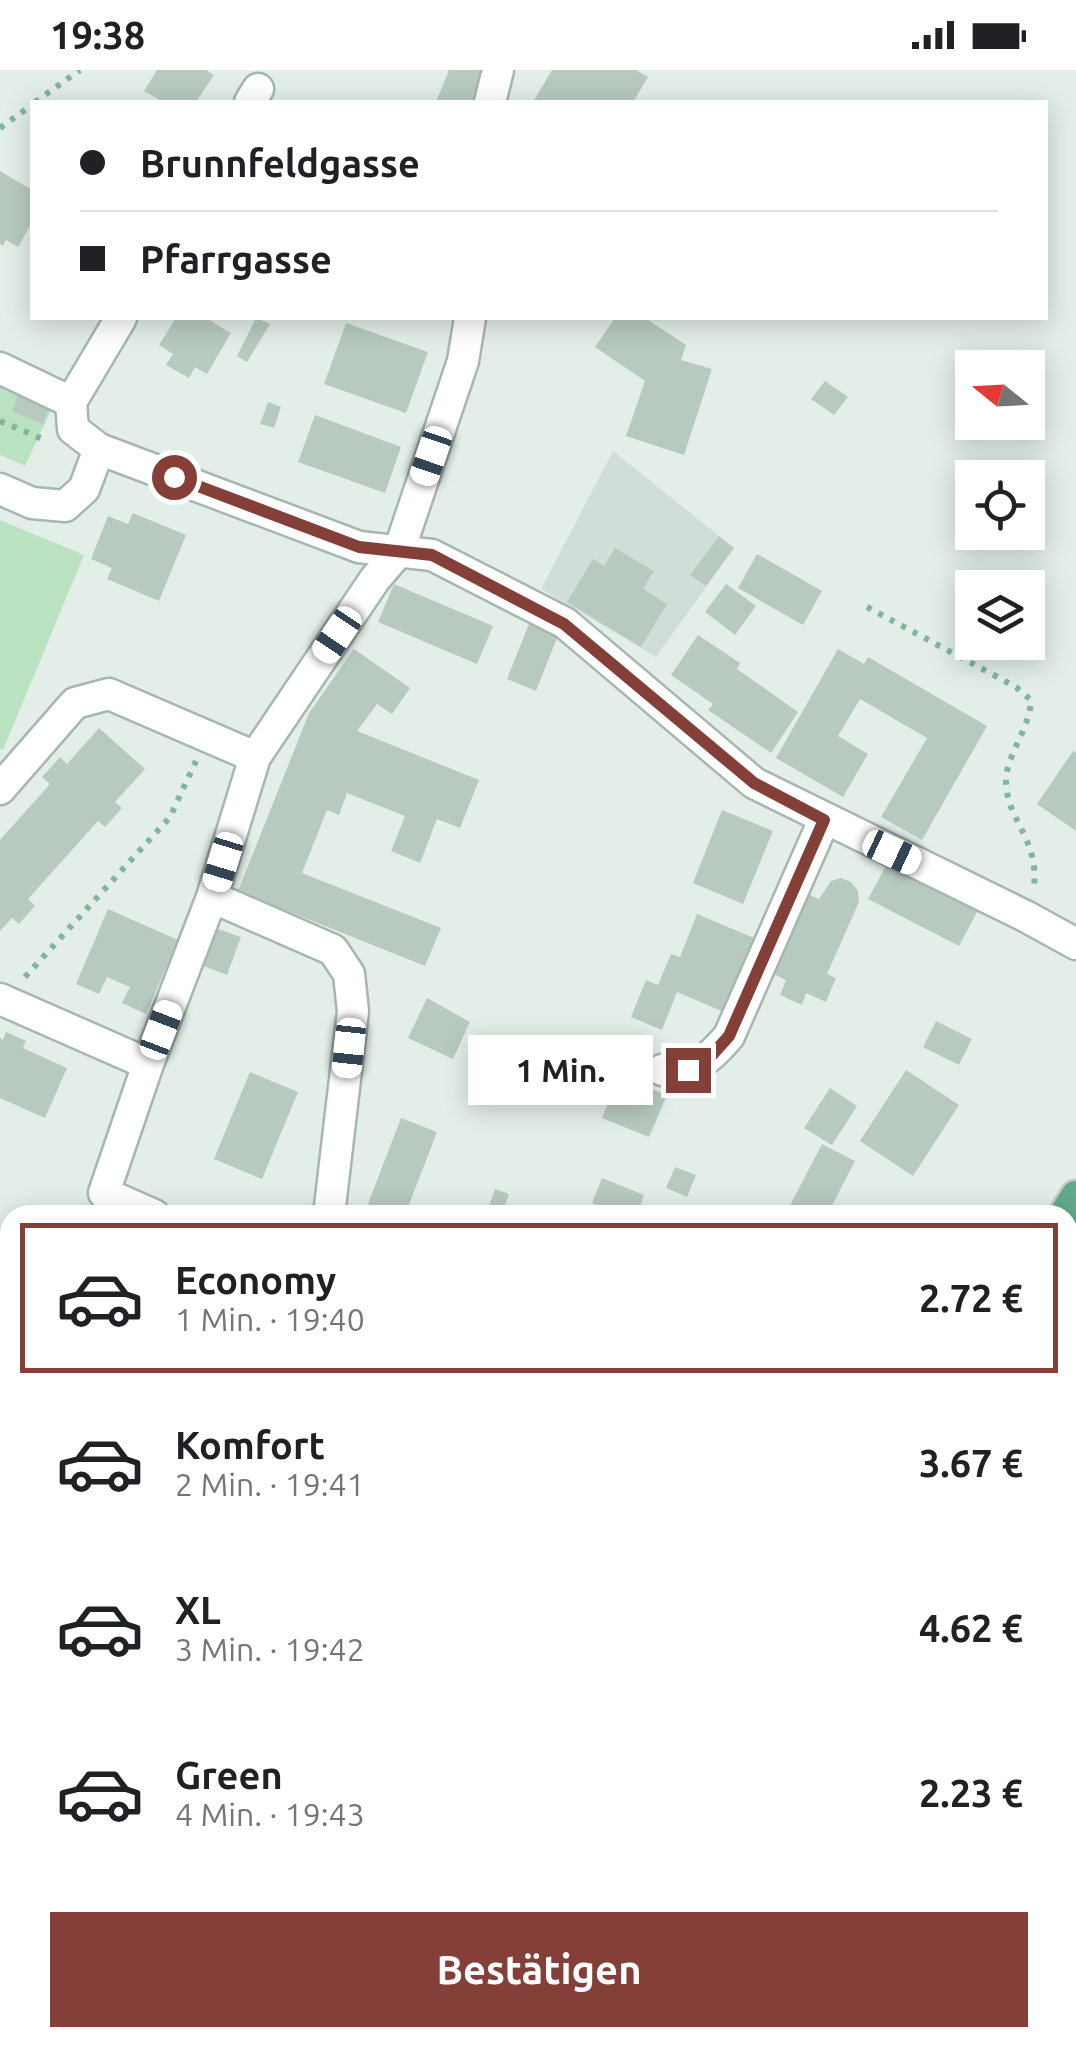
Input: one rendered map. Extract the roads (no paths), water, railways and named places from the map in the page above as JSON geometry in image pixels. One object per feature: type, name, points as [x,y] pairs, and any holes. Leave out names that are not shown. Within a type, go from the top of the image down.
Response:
[{"type":"street","points":[[490,100],[498,70]]},
{"type":"street","points":[[121,320],[71,402],[73,429],[99,449],[359,547],[432,555],[564,624],[754,783],[1076,944]]},
{"type":"street","points":[[131,1205],[104,1193],[212,897],[255,757],[375,578],[399,550],[463,361],[470,320]]},
{"type":"street","points":[[0,368],[71,402]]},
{"type":"street","points":[[0,489],[32,503],[65,506],[84,488],[99,449]]},
{"type":"street","points":[[0,789],[75,703],[109,694],[255,757]]},
{"type":"street","points":[[662,1070],[688,1070],[712,1055],[729,1036],[824,820]]},
{"type":"street","points":[[212,897],[333,950],[349,974],[352,1011],[330,1205]]},
{"type":"street","points":[[2,1000],[148,1064]]}]
